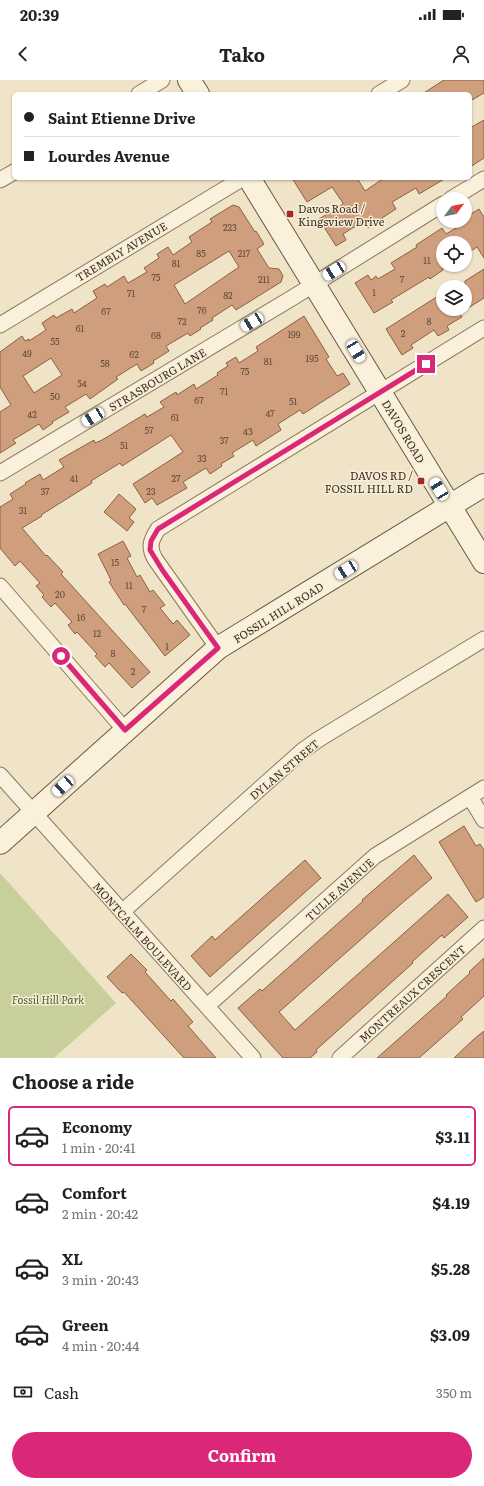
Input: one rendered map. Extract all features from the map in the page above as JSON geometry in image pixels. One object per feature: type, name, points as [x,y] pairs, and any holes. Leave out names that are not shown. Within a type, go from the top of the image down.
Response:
[{"type":"street","points":[[142,92],[162,80]]},
{"type":"street","points":[[189,80],[197,92]]},
{"type":"street","points":[[382,92],[402,80]]},
{"type":"street","points":[[0,180],[12,173]]},
{"type":"street","points":[[463,192],[484,179]]},
{"type":"street","name":"TREMBLY AVENUE","points":[[0,325],[240,180]]},
{"type":"street","name":"DAVOS ROAD","points":[[250,180],[484,562]]},
{"type":"street","name":"STRASBOURG LANE","points":[[0,473],[314,284],[436,208]]},
{"type":"street","points":[[218,648],[206,633],[152,554],[150,550],[151,541],[158,529],[484,328]]},
{"type":"street","name":"FOSSIL HILL ROAD","points":[[0,843],[218,648],[484,485]]},
{"type":"street","points":[[0,586],[125,730]]},
{"type":"street","name":"DYLAN STREET","points":[[122,912],[302,751],[319,739],[484,639]]},
{"type":"street","name":"MONTCALM BOULEVARD","points":[[0,776],[253,1058]]},
{"type":"street","name":"TULLE AVENUE","points":[[207,1006],[375,856],[484,788]]},
{"type":"street","points":[[470,797],[484,820]]},
{"type":"street","name":"MONTREAUX CRESCENT","points":[[340,1058],[484,928]]},
{"type":"green space","name":"Fossil Hill Park","points":[[0,873],[116,1003],[54,1058],[0,1058]]},
{"type":"building","points":[[444,80],[484,80],[484,93],[472,100],[472,92],[425,92]]},
{"type":"building","points":[[484,120],[484,158],[472,166],[472,127]]},
{"type":"building","points":[[293,180],[358,180],[365,191],[381,180],[443,180],[419,194],[416,188],[392,202],[396,209],[368,228],[364,221],[343,234],[346,240],[336,246],[319,219],[343,203],[332,187],[307,202]]},
{"type":"building","points":[[233,205],[239,207],[264,244],[257,249],[269,268],[279,269],[283,276],[281,282],[236,310],[232,305],[212,318],[213,320],[190,336],[188,333],[166,346],[169,351],[153,361],[154,363],[141,371],[137,364],[116,377],[118,379],[90,399],[86,394],[65,407],[69,412],[52,422],[53,423],[43,430],[39,424],[13,440],[16,443],[0,453],[0,412],[11,405],[0,387],[0,352],[22,336],[25,341],[29,339],[29,341],[46,330],[42,323],[54,315],[56,318],[72,309],[74,313],[97,298],[93,291],[105,284],[107,287],[124,276],[128,283],[147,272],[144,268],[159,258],[157,254],[168,247],[173,255],[192,242],[189,237],[212,222],[210,219]],"holes":[[[229,251],[239,267],[185,304],[174,285]],[[51,358],[62,375],[34,393],[23,376]]]},
{"type":"building","points":[[479,209],[484,217],[484,258],[477,247],[472,250],[472,236],[436,236],[436,272],[440,272],[391,300],[393,302],[374,313],[355,283],[368,275],[371,280],[376,276],[378,279],[395,269],[391,263],[417,247],[416,245],[442,228],[446,234],[456,228],[472,228],[472,213]]},
{"type":"building","points":[[484,269],[484,298],[472,306],[472,280],[467,280]]},
{"type":"building","points":[[436,297],[436,316],[462,317],[447,326],[449,330],[438,336],[434,330],[411,345],[413,348],[402,355],[386,329]]},
{"type":"building","points":[[304,316],[329,357],[326,359],[337,376],[343,373],[350,384],[303,414],[300,410],[278,424],[281,430],[256,446],[253,440],[232,453],[234,456],[221,464],[222,466],[210,474],[206,468],[183,482],[187,488],[157,505],[152,498],[145,503],[133,484],[183,452],[171,435],[122,466],[120,463],[91,481],[92,483],[22,528],[46,556],[47,555],[63,572],[61,574],[150,672],[132,688],[109,663],[105,667],[95,656],[97,654],[77,632],[75,634],[68,625],[72,622],[55,603],[51,607],[42,597],[44,595],[36,586],[40,583],[20,561],[15,566],[0,548],[0,507],[13,499],[10,494],[26,484],[25,483],[40,474],[43,480],[64,467],[59,460],[94,440],[95,443],[102,440],[145,414],[147,417],[164,407],[160,402],[176,392],[177,395],[194,384],[196,389],[218,375],[217,373],[228,366],[226,363],[236,357],[239,363],[258,351],[256,347]]},
{"type":"building","points":[[119,494],[136,509],[129,518],[134,522],[127,531],[104,512]]},
{"type":"building","points":[[123,541],[131,556],[127,558],[137,577],[140,575],[150,592],[153,590],[165,605],[160,608],[173,624],[177,620],[190,635],[165,656],[125,604],[124,605],[109,582],[111,580],[98,554]]},
{"type":"building","points":[[464,826],[476,846],[480,844],[484,850],[484,897],[476,902],[439,842]]},
{"type":"building","points":[[414,855],[432,878],[279,1012],[295,1030],[448,894],[468,917],[444,938],[442,935],[316,1050],[317,1052],[310,1058],[283,1058],[238,1008],[260,989],[262,991]]},
{"type":"building","points":[[305,860],[321,878],[210,977],[191,956],[212,936],[215,940]]},
{"type":"building","points":[[131,954],[147,970],[145,972],[171,1001],[173,999],[193,1022],[188,1026],[216,1058],[184,1058],[124,992],[122,993],[107,977]]},
{"type":"building","points":[[484,958],[484,996],[461,1017],[463,1019],[419,1058],[377,1058],[447,996],[446,995]]},
{"type":"building","points":[[484,1031],[484,1058],[454,1058],[474,1039]]},
{"type":"place","name":"Davos Road / Kingsview Drive","points":[[290,214]]},
{"type":"place","name":"DAVOS RD / FOSSIL HILL RD","points":[[421,481]]},
{"type":"route","points":[[61,656],[125,730],[218,648],[206,633],[150,550],[151,541],[158,529],[426,364]]}]
